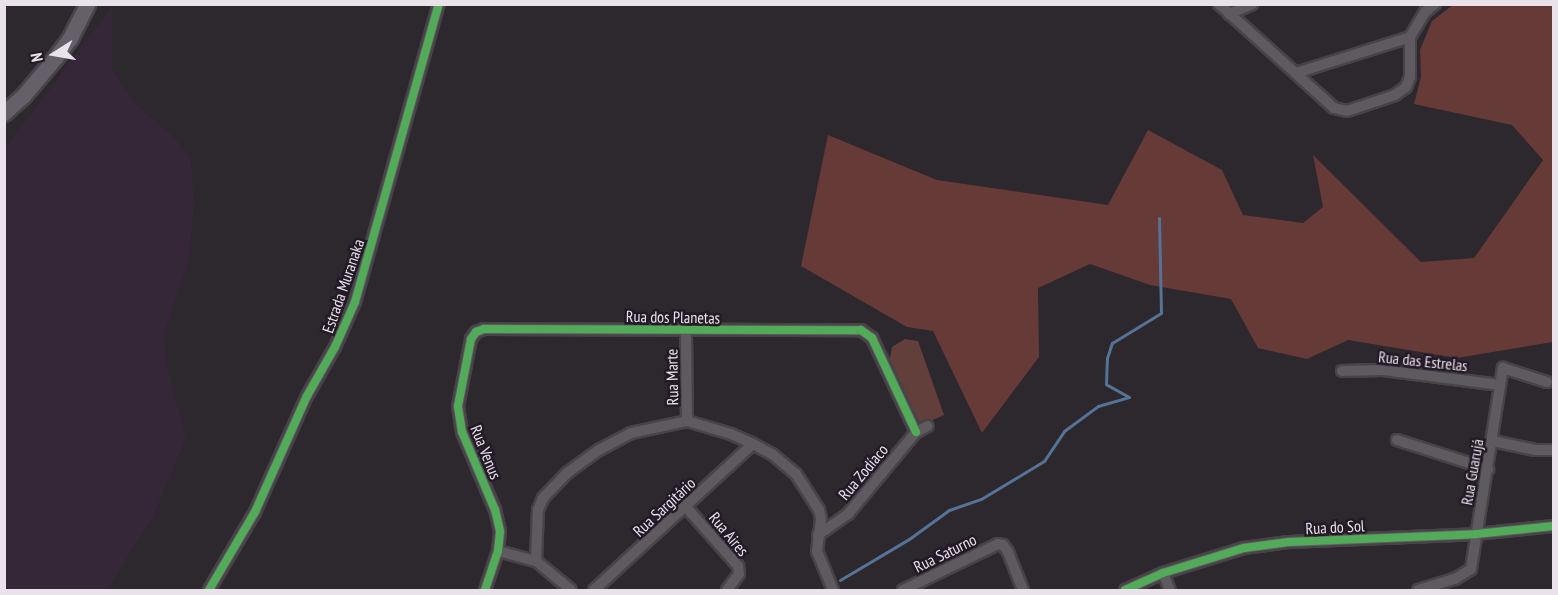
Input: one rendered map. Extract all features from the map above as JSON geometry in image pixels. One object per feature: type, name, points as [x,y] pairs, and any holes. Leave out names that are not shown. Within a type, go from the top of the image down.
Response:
[{"type":"main road","points":[[4,113],[23,96],[56,58],[70,38],[87,4]]},
{"type":"street","name":"Estrada Muranaka","points":[[209,591],[255,512],[307,396],[335,347],[355,302],[439,4]]},
{"type":"street","points":[[1219,4],[1334,108],[1347,111],[1395,95],[1406,87],[1410,77],[1410,37],[1425,12],[1434,4]]},
{"type":"street","points":[[1229,14],[1252,4]]},
{"type":"street","points":[[1296,74],[1410,37]]},
{"type":"street","name":"Rua dos Planetas","points":[[484,329],[861,330],[872,338],[916,432]]},
{"type":"street","name":"Rua Venus","points":[[484,329],[476,332],[471,339],[459,418],[495,510],[500,531],[498,551],[485,591]]},
{"type":"street","name":"Rua Marte","points":[[686,331],[687,421]]},
{"type":"street","points":[[1500,385],[1503,368],[1547,382]]},
{"type":"street","name":"Rua das Estrelas","points":[[1341,371],[1383,370],[1500,385]]},
{"type":"street","name":"Rua Guarujá","points":[[1418,591],[1455,579],[1470,571],[1493,441],[1500,385]]},
{"type":"street","points":[[536,561],[538,510],[543,498],[567,473],[599,450],[631,433],[687,421],[731,434],[786,464],[819,510],[817,550],[833,591]]},
{"type":"street","name":"Rua Zodíaco","points":[[818,535],[859,502],[916,432],[928,426]]},
{"type":"street","points":[[1397,440],[1488,469]]},
{"type":"street","points":[[1493,441],[1535,450],[1554,450]]},
{"type":"street","name":"Rua Sargitário","points":[[594,591],[753,444]]},
{"type":"street","name":"Rua Aires","points":[[686,507],[738,566],[739,574],[735,582]]},
{"type":"street","name":"Rua do Sol","points":[[1125,591],[1163,573],[1230,551],[1264,545],[1476,534],[1554,526]]},
{"type":"street","name":"Rua Saturno","points":[[903,591],[992,546],[1001,544],[1008,552],[1023,591]]},
{"type":"street","points":[[498,551],[536,561],[571,591]]},
{"type":"street","points":[[1163,573],[1170,591]]},
{"type":"street","points":[[726,591],[735,582],[743,591]]},
{"type":"shaded area","points":[[1454,4],[1553,5],[1553,342],[1457,358],[1348,340],[1307,359],[1258,348],[1231,299],[1150,285],[1090,264],[1038,288],[1039,357],[982,433],[933,331],[907,327],[801,266],[828,135],[937,180],[1108,205],[1148,130],[1222,170],[1243,215],[1303,223],[1323,207],[1313,155],[1421,262],[1474,258],[1543,160],[1512,125],[1414,104],[1421,77],[1420,50],[1432,21]]},
{"type":"shaded area","points":[[112,7],[112,71],[138,106],[176,139],[191,162],[194,204],[189,259],[164,334],[167,367],[186,438],[153,516],[107,590],[5,590],[5,148]]},
{"type":"shaded area","points":[[905,339],[918,341],[944,415],[917,427],[889,363],[892,347]]},
{"type":"waterway","points":[[840,580],[909,539],[949,510],[981,499],[1044,461],[1064,431],[1098,406],[1129,397],[1106,384],[1107,358],[1112,343],[1161,313],[1159,218]]},
{"type":"cycle path","points":[[209,590],[255,512],[307,396],[335,347],[355,302],[439,4]]},
{"type":"cycle path","points":[[485,590],[498,551],[500,531],[495,510],[462,432],[458,406],[471,339],[476,332],[484,329],[861,330],[872,338],[916,432]]},
{"type":"cycle path","points":[[1125,590],[1163,573],[1244,548],[1289,542],[1476,534],[1554,526]]}]
